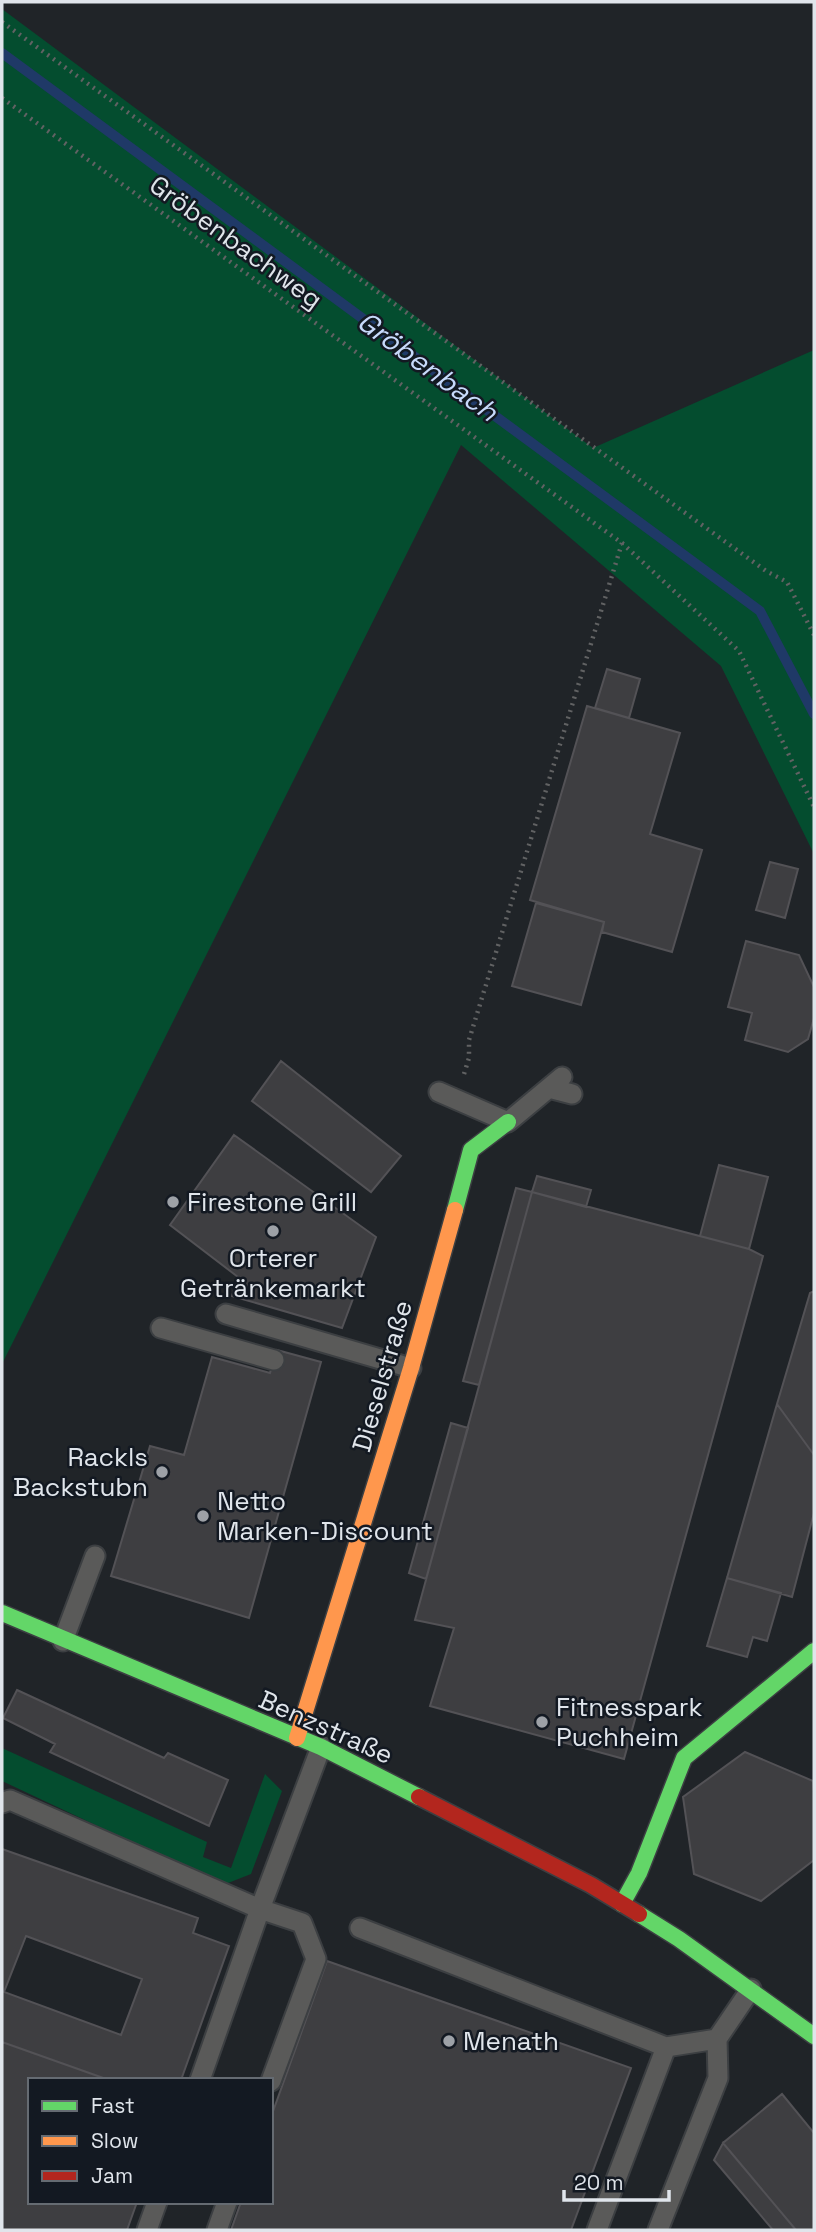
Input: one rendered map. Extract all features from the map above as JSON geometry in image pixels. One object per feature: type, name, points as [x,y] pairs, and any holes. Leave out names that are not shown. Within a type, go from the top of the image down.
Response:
[{"type":"street","name":"Dieselstraße","points":[[297,1738],[411,1368],[471,1150],[508,1122]]},
{"type":"street","name":"Benzstraße","points":[[2,1613],[63,1641],[321,1747],[622,1904],[751,1989],[814,2036]]},
{"type":"street","points":[[622,1904],[639,1873],[684,1758],[814,1651]]},
{"type":"lane","points":[[448,1095],[508,1122],[561,1086]]},
{"type":"lane","points":[[226,1314],[411,1368]]},
{"type":"lane","points":[[161,1328],[274,1360]]},
{"type":"lane","points":[[63,1641],[95,1556]]},
{"type":"lane","points":[[201,2078],[321,1747]]},
{"type":"lane","points":[[2,1803],[10,1800],[260,1909],[302,1923],[316,1959],[272,2078]]},
{"type":"lane","points":[[360,1928],[666,2046],[717,2039]]},
{"type":"lane","points":[[657,2230],[718,2078],[717,2039],[751,1989]]},
{"type":"lane","points":[[597,2230],[666,2046]]},
{"type":"lane","points":[[147,2230],[156,2204]]},
{"type":"lane","points":[[217,2230],[226,2204]]},
{"type":"path","points":[[2,22],[766,571],[787,582],[814,635]]},
{"type":"path","name":"Gröbenbachweg","points":[[2,98],[622,543],[739,651],[814,807]]},
{"type":"path","points":[[448,1095],[469,1058],[468,1040],[622,543]]},
{"type":"green space","points":[[2,9],[593,448],[814,350],[814,854],[721,666],[461,445],[2,1364]]},
{"type":"green space","points":[[2,1748],[207,1842],[203,1857],[231,1868],[265,1774],[282,1791],[251,1874],[223,1885],[2,1781]]},
{"type":"building","points":[[607,669],[640,679],[629,718],[595,708]]},
{"type":"building","points":[[587,706],[680,733],[650,834],[702,850],[672,952],[602,932],[604,922],[530,900]]},
{"type":"building","points":[[770,862],[798,869],[785,918],[756,910]]},
{"type":"building","points":[[536,903],[604,922],[581,1005],[512,986]]},
{"type":"building","points":[[746,941],[799,955],[814,987],[814,1018],[808,1039],[788,1052],[745,1040],[752,1013],[728,1007]]},
{"type":"building","points":[[281,1061],[401,1156],[371,1192],[252,1101]]},
{"type":"building","name":"Orterer Getränkemarkt","points":[[234,1135],[376,1237],[342,1328],[232,1296],[238,1277],[170,1225]]},
{"type":"building","points":[[719,1165],[768,1177],[749,1249],[700,1236]]},
{"type":"building","points":[[537,1176],[591,1190],[586,1207],[532,1192]]},
{"type":"building","points":[[516,1188],[532,1192],[479,1385],[463,1381]]},
{"type":"building","points":[[532,1192],[749,1249],[763,1256],[624,1759],[430,1706],[454,1628],[415,1620]]},
{"type":"building","points":[[814,1291],[814,1455],[777,1404],[810,1293]]},
{"type":"building","name":"Netto Marken-Discount","points":[[277,1350],[321,1362],[249,1618],[111,1576],[150,1446],[184,1455],[212,1357],[270,1373]]},
{"type":"building","points":[[777,1404],[814,1455],[814,1513],[792,1597],[727,1578]]},
{"type":"building","points":[[451,1423],[468,1428],[426,1579],[409,1573]]},
{"type":"building","points":[[727,1578],[781,1593],[767,1641],[753,1637],[747,1657],[707,1646]]},
{"type":"building","points":[[17,1690],[164,1758],[168,1753],[228,1780],[209,1826],[50,1752],[55,1744],[3,1718]]},
{"type":"building","points":[[745,1752],[813,1781],[814,1860],[761,1901],[694,1874],[683,1797]]},
{"type":"building","points":[[2,1849],[198,1918],[193,1933],[229,1946],[182,2078],[103,2078],[2,2042]],"holes":[[[26,1936],[142,1979],[121,2035],[4,1992]]]},
{"type":"building","points":[[327,1961],[631,2068],[571,2230],[231,2230],[240,2204],[273,2204],[273,2111]]},
{"type":"building","points":[[2,2042],[103,2078],[28,2078],[28,2204],[136,2204],[127,2230],[2,2230]]},
{"type":"building","points":[[782,2094],[814,2133],[814,2230],[796,2230],[723,2143]]},
{"type":"building","points":[[723,2143],[796,2230],[773,2230],[714,2160]]},
{"type":"waterway","name":"Gröbenbach","points":[[2,53],[760,611],[814,714]]},
{"type":"traffic: fast","points":[[455,1210],[471,1150],[508,1122]]},
{"type":"traffic: fast","points":[[2,1613],[321,1747],[419,1797]]},
{"type":"traffic: fast","points":[[622,1904],[639,1873],[684,1758],[814,1651]]},
{"type":"traffic: fast","points":[[639,1914],[679,1939],[814,2036]]},
{"type":"traffic: slow","points":[[297,1738],[411,1368],[455,1210]]},
{"type":"traffic: jam","points":[[419,1797],[591,1885],[639,1914]]},
{"type":"place","name":"Firestone Grill","points":[[173,1202]]},
{"type":"place","name":"Orterer Getränkemarkt","points":[[273,1231]]},
{"type":"place","name":"Rackls Backstubn","points":[[162,1472]]},
{"type":"place","name":"Netto Marken-Discount","points":[[203,1516]]},
{"type":"place","name":"Fitnesspark Puchheim","points":[[542,1722]]},
{"type":"place","name":"Menath","points":[[449,2041]]}]
